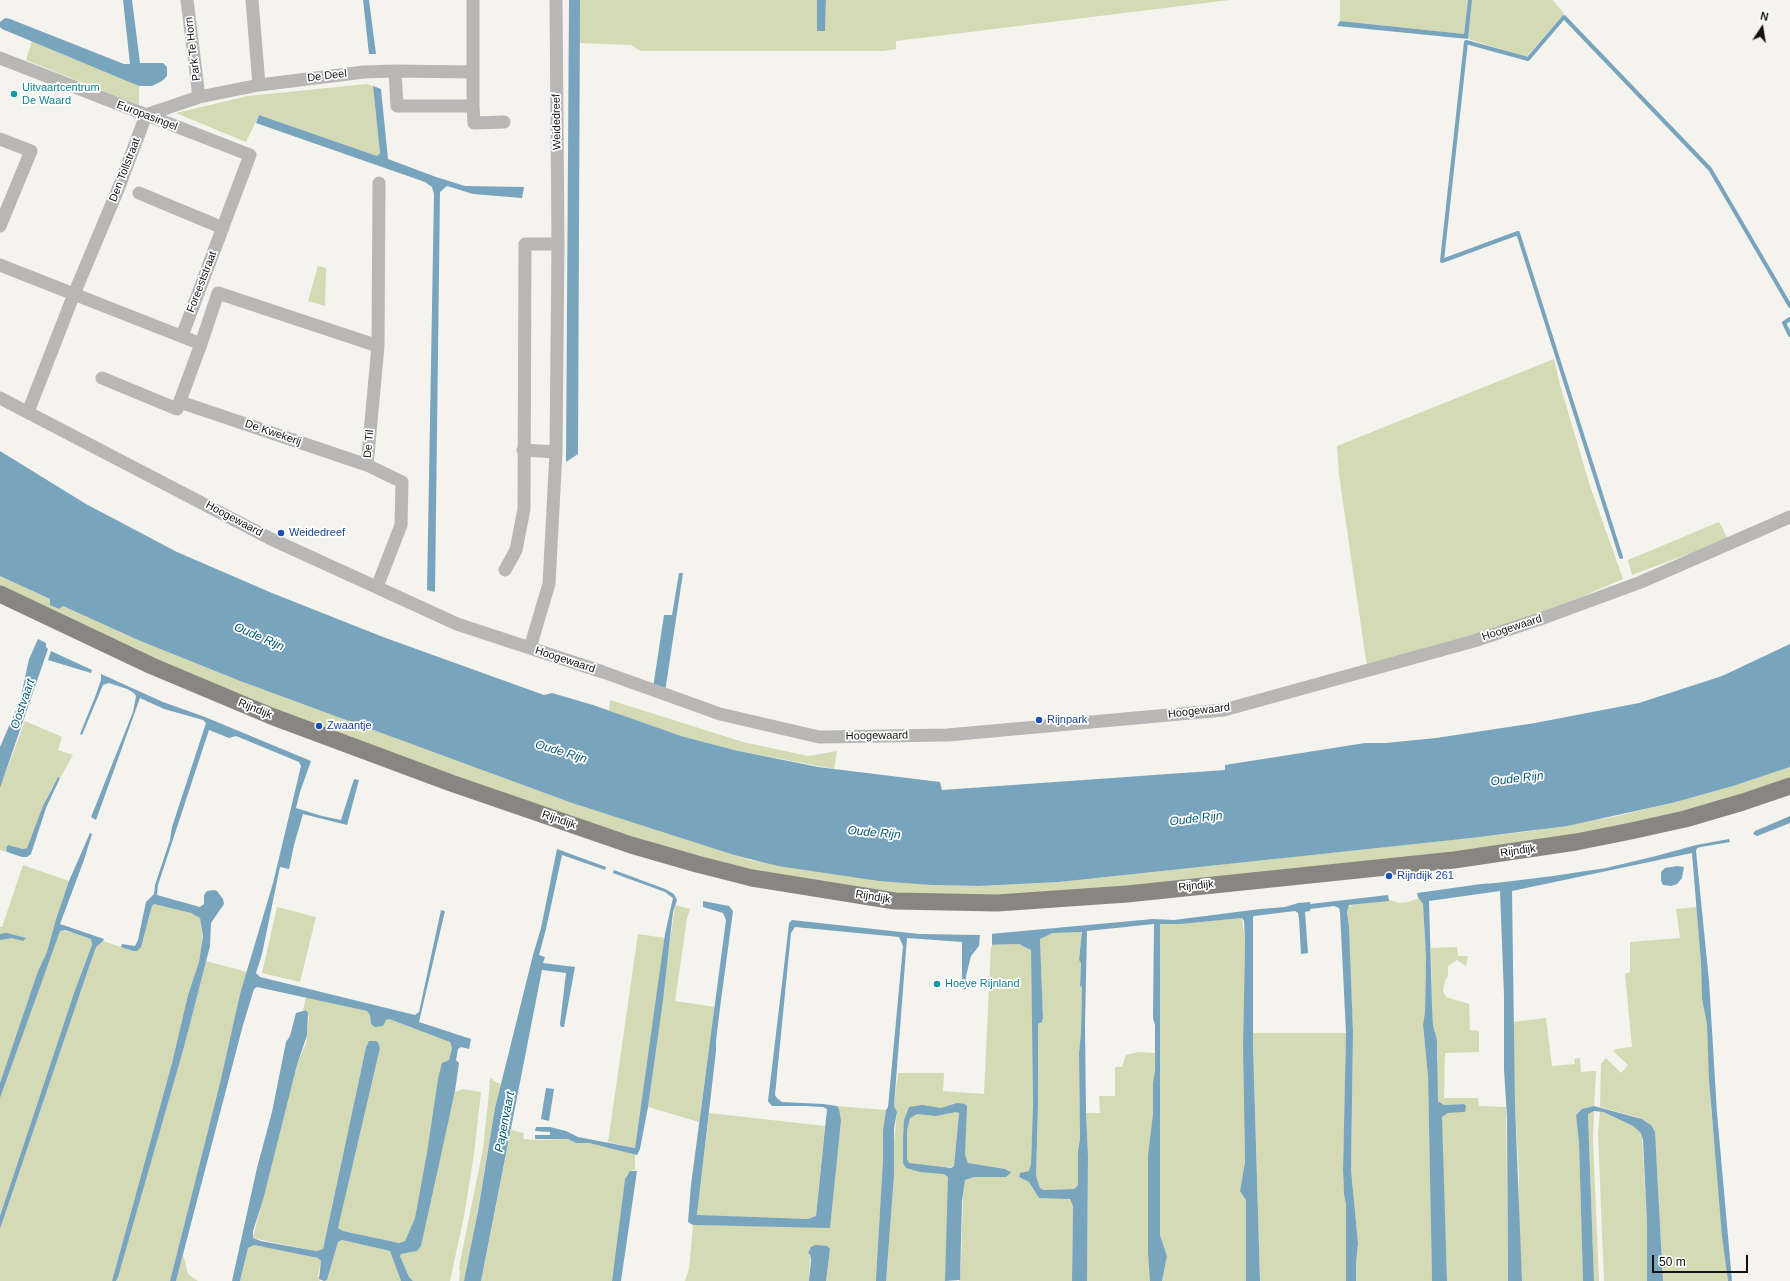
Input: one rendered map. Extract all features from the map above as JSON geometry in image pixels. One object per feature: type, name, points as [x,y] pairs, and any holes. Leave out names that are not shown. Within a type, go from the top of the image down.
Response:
[{"type":"main road","name":"Rijndijk","points":[[0,594],[152,666],[264,713],[451,783],[631,845],[752,878],[895,901],[997,903],[1127,894],[1454,860],[1576,842],[1631,831],[1685,819],[1790,786]]},
{"type":"street","name":"Park Te Horn","points":[[187,0],[199,97]]},
{"type":"street","points":[[146,115],[199,97],[259,84],[252,0]]},
{"type":"street","points":[[473,0],[474,122],[504,122]]},
{"type":"street","name":"Weidedreef","points":[[530,648],[549,584],[556,452],[558,244],[556,0]]},
{"type":"street","name":"Europasingel","points":[[0,58],[250,155]]},
{"type":"street","points":[[394,71],[397,106],[473,106]]},
{"type":"street","name":"De Deel","points":[[259,84],[364,72],[473,72]]},
{"type":"street","name":"Den Tollstraat","points":[[28,412],[74,294],[119,187],[146,115]]},
{"type":"street","points":[[0,138],[31,151],[0,226]]},
{"type":"street","name":"Foreeststraat","points":[[182,336],[250,155]]},
{"type":"street","name":"De Til","points":[[377,587],[401,525],[402,482],[367,465],[378,346],[379,182]]},
{"type":"street","points":[[139,193],[223,228]]},
{"type":"street","points":[[505,570],[516,550],[524,509],[523,450],[525,244],[558,244]]},
{"type":"street","points":[[0,265],[201,344]]},
{"type":"street","points":[[102,378],[177,409],[218,293],[378,346]]},
{"type":"street","name":"Hoogewaard","points":[[0,398],[270,538],[457,624],[720,714],[819,737],[948,735],[1224,710],[1474,640],[1546,617],[1641,582],[1790,517]]},
{"type":"street","name":"De Kwekerij","points":[[180,402],[367,465]]},
{"type":"street","points":[[523,450],[556,452]]},
{"type":"green space","points":[[579,0],[817,0],[817,31],[825,30],[826,0],[1230,0],[896,41],[896,49],[884,51],[640,51],[631,45],[579,43]]},
{"type":"green space","points":[[1340,0],[1468,0],[1464,34],[1340,21]]},
{"type":"green space","points":[[1472,0],[1553,0],[1564,14],[1526,57],[1468,39]]},
{"type":"green space","points":[[32,41],[139,86],[139,105],[26,60]]},
{"type":"green space","points":[[367,84],[373,86],[380,153],[377,156],[259,115],[246,142],[176,113],[248,96]]},
{"type":"green space","points":[[318,266],[326,268],[325,306],[308,301]]},
{"type":"green space","points":[[1554,359],[1560,385],[1590,486],[1623,579],[1569,602],[1469,640],[1367,667],[1339,475],[1337,446]]},
{"type":"green space","points":[[1719,522],[1728,539],[1632,575],[1628,560]]},
{"type":"green space","points":[[0,576],[50,599],[50,605],[59,609],[63,606],[138,640],[240,681],[572,803],[750,860],[932,885],[979,886],[1059,882],[1524,832],[1613,817],[1672,803],[1733,786],[1790,767],[1790,780],[1705,807],[1519,848],[990,899],[848,893],[602,832],[336,733],[159,664],[0,590]]},
{"type":"green space","points":[[610,700],[743,742],[808,756],[837,751],[834,769],[734,750],[681,736],[609,711]]},
{"type":"green space","points":[[25,721],[62,737],[58,750],[73,755],[60,778],[58,777],[51,789],[27,848],[23,849],[8,845],[6,850],[7,852],[0,850],[0,788]]},
{"type":"green space","points":[[23,865],[69,881],[47,952],[38,971],[0,1083],[0,940],[5,938],[25,938],[7,933],[0,934],[0,927],[2,927]]},
{"type":"green space","points":[[1419,898],[1423,904],[1426,957],[1425,1012],[1423,1025],[1428,1076],[1432,1281],[1356,1281],[1358,1243],[1351,1170],[1353,1033],[1347,908],[1352,905],[1389,900],[1400,903],[1408,902]]},
{"type":"green space","points":[[154,904],[196,914],[200,918],[203,943],[199,962],[188,995],[172,1063],[112,1281],[0,1281],[0,1229],[96,946],[103,941],[133,951],[149,919],[152,905]]},
{"type":"green space","points":[[675,905],[690,909],[687,919],[675,1001],[715,1007],[699,1122],[648,1107]]},
{"type":"green space","points":[[277,907],[316,917],[300,982],[262,973]]},
{"type":"green space","points":[[1697,907],[1702,999],[1707,1024],[1711,1109],[1728,1281],[1663,1281],[1656,1152],[1648,1122],[1637,1117],[1600,1107],[1601,1064],[1606,1058],[1621,1073],[1628,1065],[1613,1051],[1616,1049],[1632,1047],[1625,974],[1630,972],[1630,942],[1680,938],[1676,909]]},
{"type":"green space","points":[[1242,918],[1245,942],[1243,1047],[1245,1162],[1240,1191],[1246,1200],[1246,1281],[1162,1281],[1167,1256],[1160,1235],[1160,924],[1181,924]]},
{"type":"green space","points":[[62,930],[88,937],[91,939],[92,945],[75,990],[0,1216],[0,1098],[58,933]]},
{"type":"green space","points":[[1081,932],[1079,960],[1081,963],[1080,986],[1082,987],[1079,1053],[1080,1139],[1078,1151],[1078,1185],[1074,1189],[1044,1190],[1040,1188],[1036,1176],[1038,1024],[1042,1022],[1043,1018],[1040,939],[1053,933]]},
{"type":"green space","points":[[638,934],[665,938],[635,1148],[608,1142]]},
{"type":"green space","points":[[1019,944],[1031,949],[1033,1105],[1031,1164],[1029,1171],[1020,1174],[1019,1177],[1029,1182],[1039,1198],[1068,1198],[1073,1203],[1072,1281],[959,1281],[961,1265],[963,1192],[965,1179],[974,1177],[1006,1177],[1009,1170],[968,1163],[965,1154],[965,1136],[959,1112],[954,1166],[947,1167],[949,1181],[945,1281],[886,1281],[894,1176],[893,1153],[897,1112],[894,1106],[898,1073],[944,1073],[943,1091],[984,1094],[991,945]]},
{"type":"green space","points":[[1457,947],[1458,956],[1468,956],[1466,966],[1457,960],[1448,966],[1448,976],[1445,981],[1443,991],[1446,997],[1469,1004],[1470,1030],[1479,1031],[1479,1052],[1445,1053],[1444,1098],[1478,1098],[1479,1106],[1506,1107],[1508,1281],[1447,1281],[1441,1122],[1442,1117],[1448,1113],[1465,1112],[1464,1104],[1444,1105],[1438,1101],[1438,1058],[1437,1040],[1433,1025],[1431,948]]},
{"type":"green space","points":[[206,961],[247,972],[240,994],[220,1083],[170,1281],[116,1281],[184,1047]]},
{"type":"green space","points":[[306,997],[367,1011],[370,1015],[371,1024],[389,1019],[450,1042],[452,1048],[449,1060],[445,1062],[415,1218],[405,1241],[399,1243],[343,1231],[338,1228],[380,1048],[378,1042],[369,1042],[366,1047],[323,1249],[317,1251],[310,1250],[253,1238],[297,1065],[306,1043],[309,1017],[306,1010],[303,1010]]},
{"type":"green space","points":[[1546,1018],[1552,1066],[1575,1064],[1574,1059],[1580,1058],[1581,1072],[1596,1071],[1594,1106],[1582,1109],[1576,1115],[1579,1143],[1583,1281],[1522,1281],[1519,1233],[1519,1173],[1515,1105],[1513,1022]]},
{"type":"green space","points":[[1253,1033],[1346,1033],[1343,1170],[1346,1205],[1346,1281],[1260,1281]]},
{"type":"green space","points":[[1138,1052],[1155,1053],[1153,1114],[1148,1155],[1150,1281],[1087,1281],[1088,1156],[1086,1113],[1100,1113],[1099,1096],[1115,1096],[1115,1067],[1122,1067],[1126,1055]]},
{"type":"green space","points":[[491,1078],[495,1082],[501,1084],[495,1108],[471,1250],[464,1281],[459,1281],[459,1267],[483,1149],[489,1082]]},
{"type":"green space","points":[[463,1089],[481,1092],[474,1154],[464,1216],[450,1281],[413,1281],[409,1277],[400,1256],[401,1254],[417,1251],[455,1092]]},
{"type":"green space","points":[[837,1106],[886,1110],[883,1130],[883,1160],[876,1281],[826,1281],[830,1249],[810,1253],[809,1281],[685,1281],[689,1269],[693,1225],[830,1227],[840,1123],[839,1109]]},
{"type":"green space","points":[[1594,1111],[1593,1141],[1599,1281],[1594,1281],[1588,1114]]},
{"type":"green space","points":[[1600,1111],[1633,1126],[1641,1133],[1642,1136],[1647,1223],[1647,1281],[1604,1281],[1598,1133]]},
{"type":"green space","points":[[709,1113],[825,1126],[816,1216],[808,1219],[697,1216]]},
{"type":"green space","points":[[511,1130],[524,1133],[523,1139],[568,1139],[576,1143],[589,1143],[635,1154],[635,1171],[632,1170],[625,1179],[612,1281],[481,1281]]},
{"type":"green space","points":[[342,1240],[390,1251],[401,1281],[320,1281],[327,1280],[338,1242]]},
{"type":"green space","points":[[254,1245],[318,1258],[321,1261],[318,1276],[320,1281],[240,1281],[248,1248]]},
{"type":"green space","points":[[183,1254],[188,1274],[198,1281],[176,1281]]},
{"type":"water","points":[[123,0],[132,0],[140,63],[163,63],[167,67],[167,76],[162,81],[152,86],[139,86],[0,27],[0,22],[5,18],[10,19],[124,64],[130,64]]},
{"type":"water","points":[[363,0],[369,0],[376,54],[369,54]]},
{"type":"water","points":[[569,0],[580,0],[578,454],[566,462]]},
{"type":"water","points":[[817,0],[826,0],[825,31],[817,31]]},
{"type":"water","points":[[1468,0],[1472,0],[1468,39],[1337,26],[1340,21],[1464,34]]},
{"type":"water","points":[[373,86],[381,89],[388,159],[465,186],[524,187],[522,198],[473,194],[447,186],[440,192],[435,592],[427,590],[434,194],[432,187],[425,182],[256,123],[259,115],[377,156],[380,153]]},
{"type":"water","name":"Oude Rijn","points":[[0,451],[86,504],[177,552],[272,593],[383,637],[544,695],[552,693],[593,705],[681,736],[734,750],[818,767],[940,782],[942,790],[1225,770],[1225,765],[1365,743],[1386,743],[1436,738],[1535,723],[1639,703],[1722,676],[1790,644],[1790,767],[1733,786],[1672,803],[1567,826],[1471,838],[1059,882],[979,886],[932,885],[879,881],[778,866],[734,855],[572,803],[240,681],[138,640],[63,606],[59,609],[50,605],[50,599],[0,576]]},
{"type":"water","points":[[679,573],[683,573],[665,692],[653,688],[664,615],[672,615]]},
{"type":"water","name":"Oostvaart","points":[[38,639],[46,643],[46,647],[48,649],[0,788],[0,747],[20,701],[29,659]]},
{"type":"water","points":[[51,651],[92,670],[91,673],[48,660]]},
{"type":"water","points":[[101,674],[163,702],[205,717],[311,761],[296,808],[341,820],[354,779],[359,780],[347,825],[303,814],[289,869],[280,867],[262,954],[256,973],[260,977],[415,1015],[419,1012],[441,910],[445,911],[419,1022],[471,1039],[469,1049],[461,1047],[458,1049],[456,1060],[459,1063],[455,1091],[421,1246],[417,1251],[401,1254],[400,1256],[409,1277],[413,1281],[401,1281],[390,1251],[342,1240],[338,1242],[327,1280],[324,1281],[319,1279],[321,1261],[318,1258],[254,1245],[248,1248],[240,1281],[232,1281],[257,1168],[272,1112],[286,1042],[290,1036],[296,1013],[306,1010],[308,1013],[307,1035],[297,1065],[263,1200],[253,1231],[253,1238],[261,1241],[317,1251],[323,1249],[366,1047],[369,1041],[375,1041],[378,1042],[380,1048],[338,1228],[343,1231],[399,1243],[405,1241],[415,1218],[427,1153],[438,1079],[442,1063],[449,1060],[452,1048],[450,1042],[389,1019],[386,1020],[383,1026],[375,1027],[371,1024],[370,1015],[367,1011],[257,987],[254,989],[243,1025],[176,1281],[170,1281],[220,1083],[240,994],[273,883],[301,766],[299,762],[236,736],[229,738],[209,730],[158,885],[157,895],[200,907],[204,904],[204,895],[207,891],[214,890],[217,891],[223,899],[224,904],[211,923],[210,946],[184,1047],[118,1277],[116,1281],[112,1281],[172,1063],[188,995],[199,962],[203,937],[200,918],[191,913],[154,904],[152,906],[141,947],[137,951],[133,951],[121,947],[122,944],[135,946],[138,940],[146,902],[154,894],[155,885],[170,840],[172,827],[206,723],[203,720],[164,709],[140,698],[96,820],[91,817],[133,712],[136,696],[127,689],[109,683],[103,685],[82,735],[80,734],[101,680]]},
{"type":"water","points":[[58,777],[60,778],[46,808],[31,854],[27,857],[22,857],[7,852],[6,848],[8,845],[23,849],[27,848],[43,806]]},
{"type":"water","points":[[1790,816],[1790,823],[1757,836],[1753,834],[1755,831]]},
{"type":"water","points":[[90,833],[92,834],[84,860],[60,924],[104,939],[96,947],[0,1229],[0,1216],[75,990],[92,945],[91,939],[65,930],[60,931],[0,1098],[0,1083],[38,971],[47,952],[69,881]]},
{"type":"water","points":[[1729,839],[1730,842],[1697,848],[1696,851],[1709,981],[1717,1113],[1732,1281],[1728,1281],[1722,1236],[1709,1080],[1707,1024],[1702,999],[1701,963],[1692,853],[1512,891],[1515,1105],[1522,1281],[1508,1281],[1507,1118],[1504,1069],[1504,996],[1500,891],[1429,901],[1433,1025],[1437,1040],[1438,1101],[1444,1105],[1464,1104],[1466,1106],[1465,1112],[1448,1113],[1442,1117],[1447,1281],[1432,1281],[1428,1076],[1423,1025],[1425,1012],[1426,957],[1423,904],[1417,893],[1606,868],[1696,845]]},
{"type":"water","name":"Papenvaart","points":[[557,849],[606,867],[605,870],[562,855],[539,955],[545,957],[543,963],[575,967],[564,1027],[561,1027],[560,1024],[566,973],[542,970],[481,1281],[464,1281],[478,1211],[495,1108],[541,928]]},
{"type":"water","points":[[1677,866],[1684,867],[1682,878],[1677,884],[1671,886],[1663,885],[1661,881],[1661,872],[1665,868]]},
{"type":"water","points":[[614,870],[665,889],[674,894],[677,900],[673,912],[663,1000],[648,1107],[640,1149],[637,1155],[589,1143],[576,1143],[568,1139],[535,1139],[535,1135],[550,1135],[550,1132],[535,1131],[536,1127],[550,1127],[566,1131],[578,1137],[635,1148],[665,934],[673,898],[665,892],[613,873]]},
{"type":"water","points":[[1388,895],[1389,901],[1349,905],[1347,912],[1349,928],[1353,1033],[1351,1170],[1358,1243],[1356,1281],[1346,1281],[1346,1205],[1343,1170],[1346,1033],[1340,912],[1339,908],[1334,906],[1310,909],[1310,911],[1305,912],[1308,953],[1301,954],[1298,913],[1295,911],[1253,917],[1253,1043],[1260,1281],[1246,1281],[1246,1200],[1240,1191],[1245,1162],[1243,1047],[1245,942],[1244,921],[1242,918],[1181,924],[1160,924],[1160,1235],[1167,1256],[1162,1281],[1150,1281],[1148,1253],[1148,1155],[1153,1114],[1153,1083],[1155,1070],[1155,1025],[1153,1018],[1154,924],[1087,931],[1085,1025],[1088,1156],[1087,1281],[1072,1281],[1073,1206],[1070,1199],[1039,1198],[1029,1182],[1019,1177],[1020,1173],[1029,1171],[1031,1164],[1033,1105],[1031,950],[1019,944],[979,946],[971,956],[966,976],[966,989],[962,989],[962,942],[907,938],[894,1106],[897,1112],[894,1128],[894,1176],[886,1281],[876,1281],[876,1278],[883,1160],[883,1130],[886,1110],[888,1107],[903,946],[899,937],[795,927],[791,933],[775,1095],[782,1102],[823,1104],[837,1106],[839,1109],[841,1120],[830,1228],[693,1225],[688,1222],[691,1185],[726,920],[723,913],[703,907],[703,901],[729,906],[733,911],[716,1041],[697,1215],[808,1219],[816,1216],[827,1109],[823,1107],[805,1106],[772,1106],[768,1101],[789,923],[792,920],[919,934],[979,935],[1153,919],[1174,920],[1285,907],[1298,903],[1310,902],[1310,904]],"holes":[[[1082,932],[1079,960],[1081,963],[1080,986],[1082,987],[1079,1053],[1080,1139],[1078,1151],[1078,1185],[1074,1189],[1044,1190],[1040,1188],[1036,1176],[1038,1024],[1042,1022],[1043,1018],[1040,939],[1053,933]]]},
{"type":"water","points":[[7,933],[26,938],[23,941],[12,938],[0,940],[0,934]]},
{"type":"water","points":[[546,1088],[554,1089],[549,1121],[541,1119]]},
{"type":"water","points":[[957,1103],[965,1104],[967,1106],[965,1154],[968,1163],[1005,1169],[1011,1172],[1006,1177],[974,1177],[965,1180],[962,1201],[960,1280],[945,1281],[948,1177],[944,1174],[920,1172],[906,1168],[903,1163],[904,1120],[909,1107],[922,1105],[941,1108]],"holes":[[[956,1112],[959,1113],[954,1166],[951,1168],[909,1163],[907,1159],[907,1130],[910,1118],[917,1114],[936,1116]]]},
{"type":"water","points":[[1594,1106],[1642,1119],[1651,1125],[1655,1132],[1663,1281],[1647,1281],[1647,1223],[1643,1140],[1641,1133],[1633,1126],[1603,1112],[1594,1111],[1588,1114],[1594,1281],[1583,1281],[1579,1143],[1576,1115],[1582,1109]]},
{"type":"water","points":[[630,1171],[637,1171],[621,1281],[612,1281],[625,1179]]},
{"type":"water","points":[[815,1245],[827,1246],[830,1249],[826,1281],[809,1281],[811,1260],[810,1254],[808,1253],[811,1247]]},
{"type":"pier","points":[[980,933],[992,933],[992,947],[979,947]]},
{"type":"waterway","points":[[1621,557],[1518,233],[1442,261],[1466,42],[1528,59],[1564,17],[1710,169],[1790,306]]},
{"type":"waterway","points":[[1790,319],[1784,323],[1790,335]]},
{"type":"place","name":"Uitvaartcentrum De Waard","points":[[14,94]]},
{"type":"place","name":"Weidedreef","points":[[281,533]]},
{"type":"place","name":"Rijnpark","points":[[1039,720]]},
{"type":"place","name":"Zwaantje","points":[[319,726]]},
{"type":"place","name":"Rijndijk 261","points":[[1389,876]]},
{"type":"place","name":"Hoeve Rijnland","points":[[937,984]]}]
